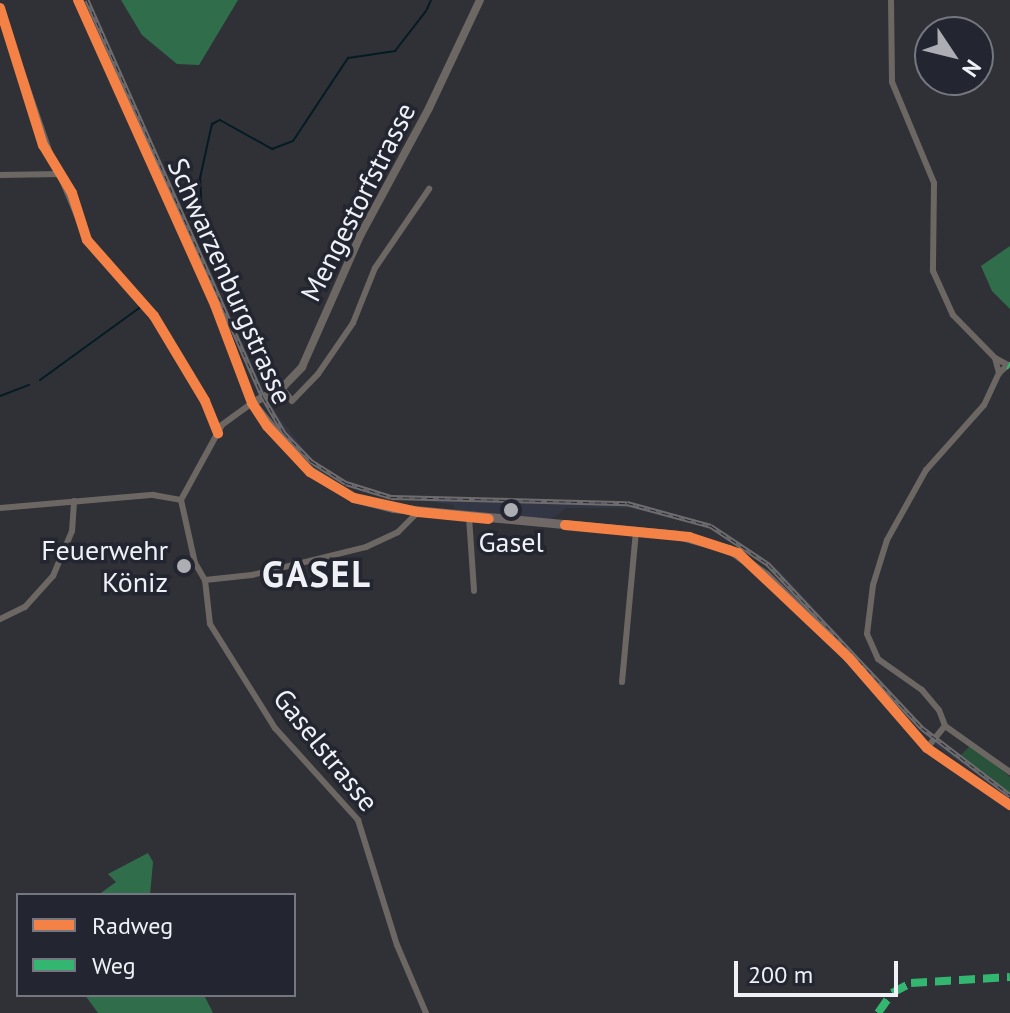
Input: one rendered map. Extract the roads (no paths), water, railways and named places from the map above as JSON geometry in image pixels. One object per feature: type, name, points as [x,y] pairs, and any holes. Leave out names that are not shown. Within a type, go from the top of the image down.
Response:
[{"type":"main road","name":"Schwarzenburgstrasse","points":[[78,0],[215,305],[252,403],[287,449],[324,482],[366,502],[418,512],[710,541],[751,562],[856,665],[927,748],[1010,805]]},
{"type":"street","name":"Mengestorfstrasse","points":[[252,403],[282,388],[307,359],[361,234],[429,108],[480,0]]},
{"type":"street","points":[[891,0],[890,73],[934,183],[933,271],[958,322],[995,358],[1008,365],[999,373],[984,405],[933,461],[900,515],[882,552],[869,607],[867,634],[874,655],[922,690],[939,710],[945,726],[1010,772]]},
{"type":"street","points":[[0,8],[52,159]]},
{"type":"street","points":[[0,175],[59,171],[89,244],[154,316],[205,401],[218,433]]},
{"type":"street","points":[[282,388],[292,401],[318,374],[353,323],[375,268],[429,189]]},
{"type":"street","points":[[0,508],[153,495],[181,500],[218,433],[233,413],[252,403]]},
{"type":"street","name":"Gaselstrasse","points":[[181,500],[195,563],[205,580],[210,624],[284,740],[347,804],[362,829],[397,945],[426,1013]]},
{"type":"street","points":[[0,619],[25,607],[53,576],[72,531],[74,501]]},
{"type":"street","points":[[205,580],[253,575],[366,547],[398,532],[418,512]]},
{"type":"street","points":[[469,517],[474,591]]},
{"type":"street","points":[[622,682],[636,532]]},
{"type":"street","points":[[927,748],[945,726]]},
{"type":"waterway","points":[[427,9],[431,0]]},
{"type":"waterway","points":[[202,214],[200,178],[212,124],[220,120],[272,149],[293,141],[348,58],[395,51],[426,11]]},
{"type":"waterway","points":[[201,219],[204,245]]},
{"type":"waterway","points":[[40,380],[142,306]]},
{"type":"waterway","points":[[0,396],[29,385]]},
{"type":"railway","points":[[87,0],[263,397],[284,433],[311,461],[346,483],[391,497],[627,503],[711,526],[768,564],[922,728],[1010,795]]},
{"type":"place","name":"Gasel","points":[[511,510]]},
{"type":"place","name":"Feuerwehr Köniz","points":[[184,566]]},
{"type":"district","name":"GASEL","points":[[317,574]]}]
